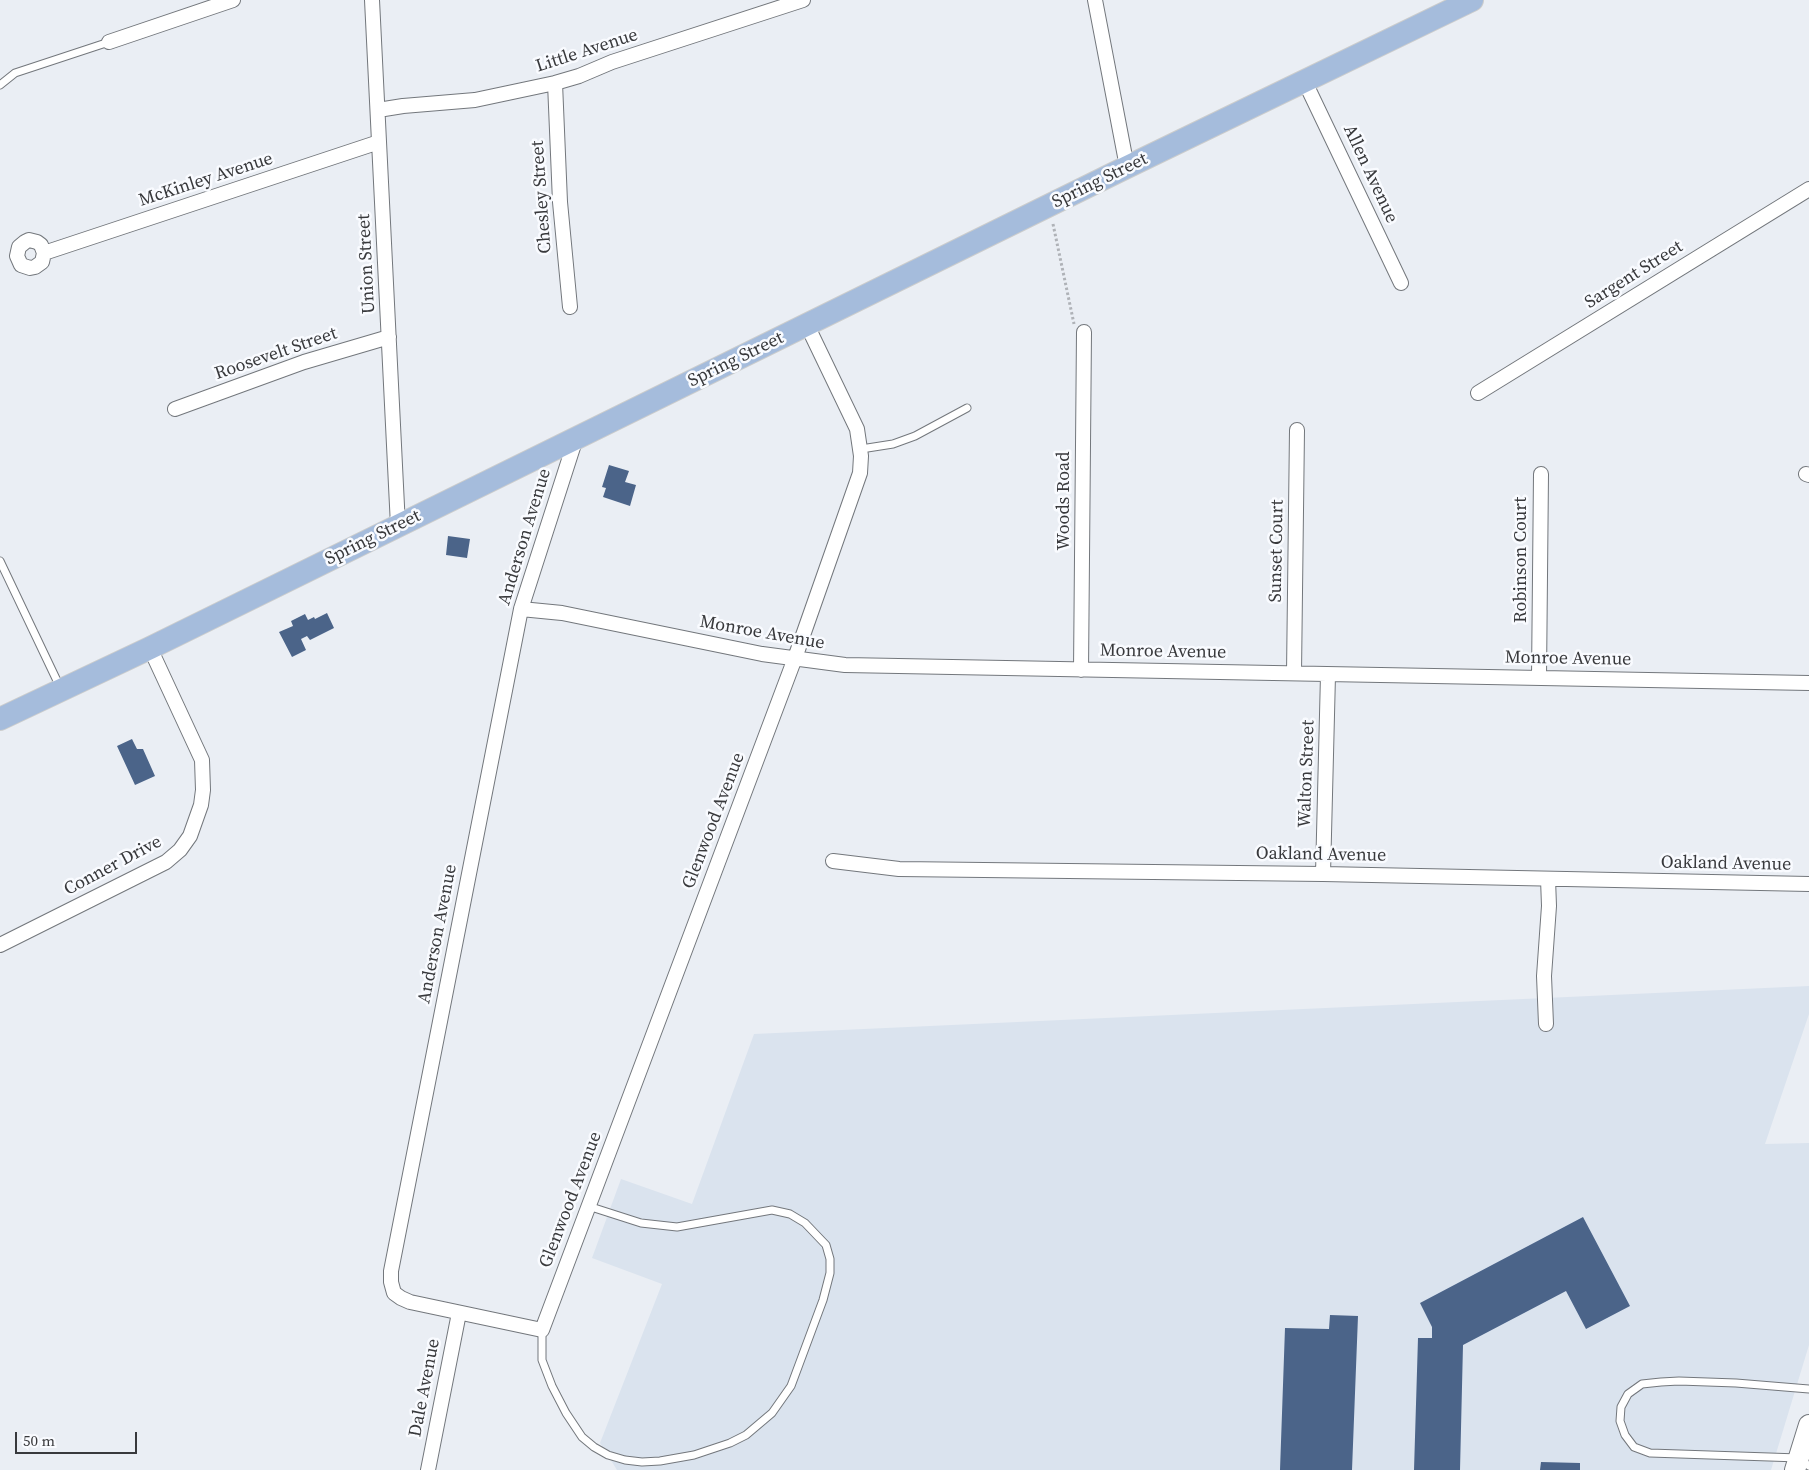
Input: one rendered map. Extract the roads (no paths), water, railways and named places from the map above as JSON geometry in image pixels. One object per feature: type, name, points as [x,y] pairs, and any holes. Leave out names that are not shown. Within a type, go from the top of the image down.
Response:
[{"type":"main road","name":"Spring Street","points":[[0,719],[150,648],[1127,167],[1472,0]]},
{"type":"main road","points":[[1801,1465],[1809,1425]]},
{"type":"street","points":[[109,42],[233,0]]},
{"type":"street","name":"Union Street","points":[[372,0],[398,526]]},
{"type":"street","name":"Little Avenue","points":[[378,110],[475,100],[555,84],[649,50],[803,0]]},
{"type":"street","points":[[1095,0],[1127,167]]},
{"type":"street","name":"Allen Avenue","points":[[1305,82],[1400,283]]},
{"type":"street","name":"Chesley Street","points":[[555,84],[560,202],[570,308]]},
{"type":"street","name":"McKinley Avenue","points":[[44,253],[379,142]]},
{"type":"street","name":"Sargent Street","points":[[1478,393],[1809,189]]},
{"type":"street","name":"Glenwood Avenue","points":[[542,1330],[796,658],[860,472],[861,449],[857,429],[807,325]]},
{"type":"street","name":"Woods Road","points":[[1081,670],[1084,332]]},
{"type":"street","name":"Roosevelt Street","points":[[176,409],[304,362],[389,337]]},
{"type":"street","name":"Sunset Court","points":[[1294,673],[1298,430]]},
{"type":"street","name":"Anderson Avenue","points":[[542,1330],[410,1302],[394,1293],[391,1271],[521,609],[576,438]]},
{"type":"street","name":"Robinson Court","points":[[1539,677],[1541,474]]},
{"type":"street","name":"Monroe Avenue","points":[[521,609],[562,613],[762,654],[845,665],[1809,682]]},
{"type":"street","name":"Conner Drive","points":[[0,946],[166,862],[180,850],[190,836],[201,805],[203,790],[202,760],[150,648]]},
{"type":"street","name":"Walton Street","points":[[1323,874],[1328,675]]},
{"type":"street","name":"Oakland Avenue","points":[[833,861],[899,869],[1323,874],[1809,884]]},
{"type":"street","points":[[1546,1024],[1544,976],[1549,906],[1548,879]]},
{"type":"street","name":"Dale Avenue","points":[[428,1470],[459,1313]]},
{"type":"lane","points":[[0,85],[15,72],[109,42]]},
{"type":"lane","points":[[861,449],[893,444],[915,436],[967,408]]},
{"type":"lane","points":[[0,561],[61,690]]},
{"type":"lane","points":[[542,1330],[542,1360],[552,1386],[582,1438],[608,1455],[642,1462],[660,1461],[694,1455],[730,1443],[746,1435],[772,1413],[783,1400],[791,1386],[820,1309],[830,1273],[830,1258],[826,1245],[805,1223],[790,1214],[772,1210],[677,1227],[640,1223],[588,1206]]},
{"type":"lane","points":[[1801,1465],[1650,1453],[1634,1447],[1625,1435],[1620,1421],[1621,1407],[1628,1394],[1642,1384],[1661,1382],[1736,1383],[1809,1389]]}]
